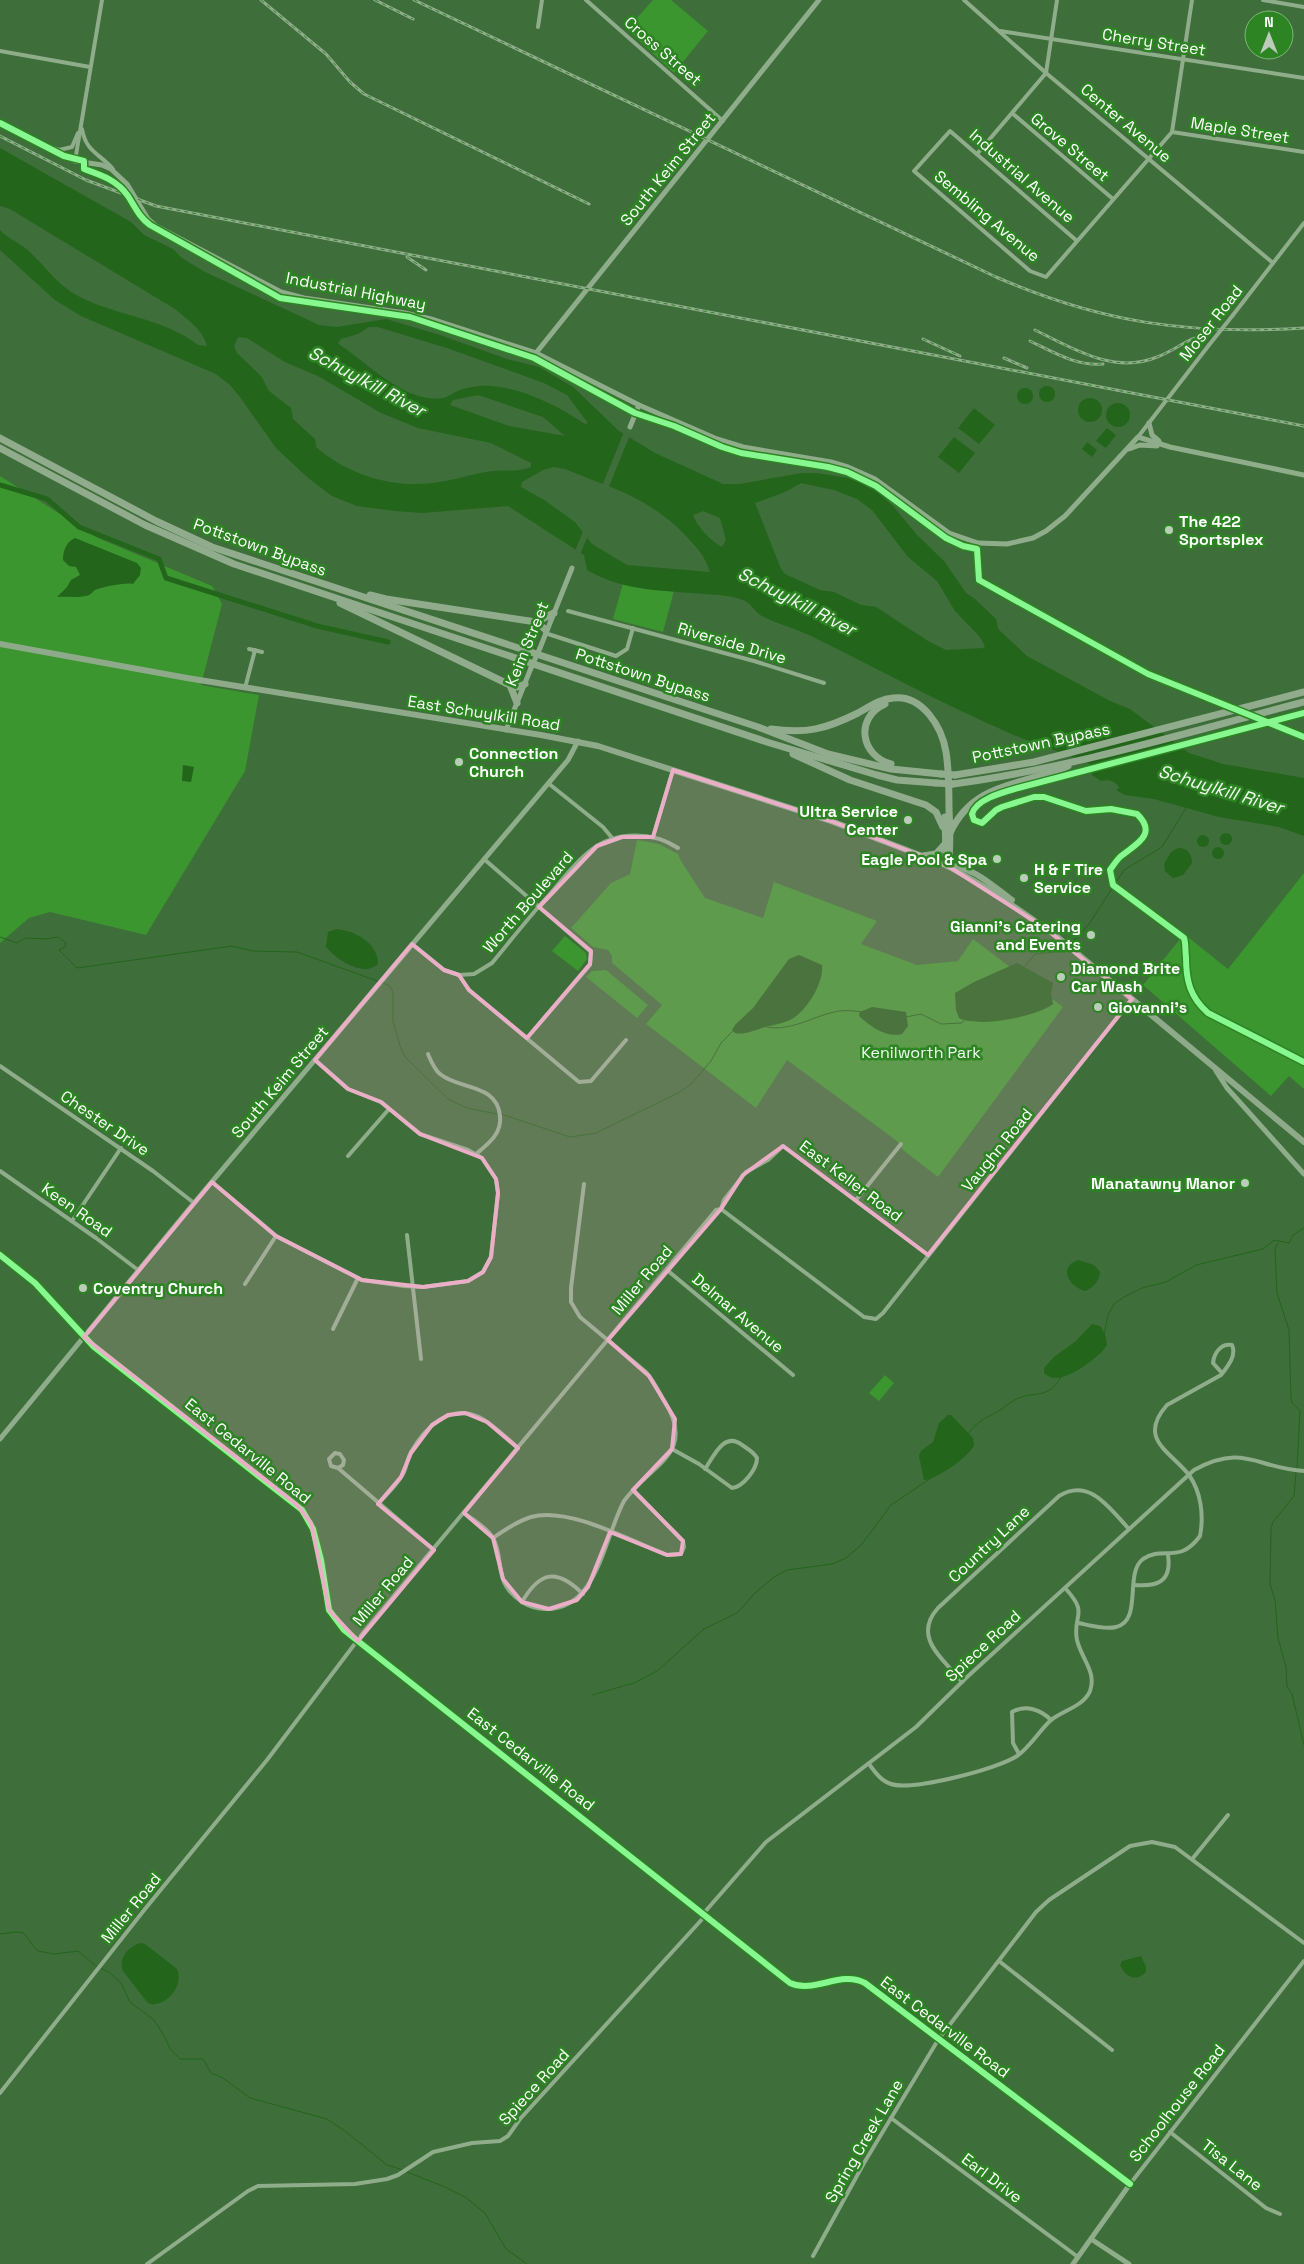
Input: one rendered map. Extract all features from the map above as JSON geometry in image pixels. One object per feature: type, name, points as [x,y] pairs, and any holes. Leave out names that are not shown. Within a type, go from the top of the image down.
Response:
[{"type":"highway","name":"Pottstown Bypass","points":[[0,438],[212,547],[758,727],[828,754],[891,769],[955,775],[1034,762],[1304,692]]},
{"type":"highway","name":"Pottstown Bypass","points":[[0,448],[172,538],[234,564],[770,742],[898,780],[954,784],[1048,770],[1082,759],[1304,702]]},
{"type":"highway","points":[[281,570],[386,599],[536,622],[554,613]]},
{"type":"highway","points":[[317,592],[510,685],[518,686],[525,684]]},
{"type":"highway","points":[[536,622],[546,632]]},
{"type":"highway","points":[[510,685],[517,702]]},
{"type":"highway","points":[[758,727],[788,731],[813,730],[835,724],[888,698],[899,697],[914,701],[924,708],[933,720],[946,749],[948,866]]},
{"type":"highway","points":[[941,774],[891,764],[873,755],[868,747],[865,733],[868,720],[875,710],[888,703],[905,702],[922,712],[933,728],[939,741],[943,760],[947,832],[944,844],[948,866]]},
{"type":"highway","points":[[770,742],[850,780],[926,805],[938,816],[947,832]]},
{"type":"highway","points":[[947,832],[963,811],[983,796],[1007,784],[1048,770]]},
{"type":"highway","points":[[923,856],[936,854],[944,844]]},
{"type":"main road","name":"East Schuylkill Road","points":[[0,644],[245,688],[578,741],[831,821],[948,866],[956,866],[980,877],[1022,907],[1304,1142]]},
{"type":"street","points":[[75,160],[102,0]]},
{"type":"street","points":[[538,27],[542,0]]},
{"type":"street","name":"Cross Street","points":[[586,0],[723,121]]},
{"type":"street","name":"South Keim Street","points":[[536,353],[818,0]]},
{"type":"street","name":"Center Avenue","points":[[964,0],[1046,73],[1150,158],[1273,263]]},
{"type":"street","points":[[978,154],[1046,73],[1057,0]]},
{"type":"street","points":[[1078,241],[1172,132],[1192,0]]},
{"type":"street","points":[[1262,0],[1304,7]]},
{"type":"street","name":"Cherry Street","points":[[1000,31],[1304,78]]},
{"type":"street","points":[[0,51],[90,66]]},
{"type":"street","name":"Grove Street","points":[[1012,113],[1113,199]]},
{"type":"street","name":"Industrial Highway","points":[[0,122],[75,160],[102,165],[112,169],[124,179],[148,219],[156,226],[281,292],[304,298],[410,314],[536,353],[638,406],[717,439],[742,447],[813,458],[848,467],[875,479],[949,533],[978,543],[1007,544],[1034,538],[1046,531],[1065,516],[1138,437]]},
{"type":"street","points":[[44,145],[59,150],[67,150],[72,147],[81,127]]},
{"type":"street","points":[[81,127],[84,141],[92,152],[106,161],[124,179]]},
{"type":"street","name":"Industrial Avenue","points":[[914,170],[950,131],[1078,241]]},
{"type":"street","name":"Maple Street","points":[[1172,132],[1304,152]]},
{"type":"street","name":"Sembling Avenue","points":[[914,170],[1030,271],[1046,277],[1078,241]]},
{"type":"street","name":"Moser Road","points":[[1138,437],[1304,223]]},
{"type":"street","points":[[630,426],[638,406]]},
{"type":"street","points":[[1149,423],[1152,435],[1170,447]]},
{"type":"street","points":[[1138,437],[1170,447],[1304,475]]},
{"type":"street","points":[[1127,451],[1140,445],[1170,447]]},
{"type":"street","name":"Keim Street","points":[[506,730],[572,568]]},
{"type":"street","name":"Riverside Drive","points":[[568,611],[824,683]]},
{"type":"street","points":[[546,632],[616,656],[627,649],[633,628]]},
{"type":"street","points":[[249,649],[262,652]]},
{"type":"street","points":[[245,688],[255,650]]},
{"type":"street","name":"South Keim Street","points":[[0,1439],[194,1203],[572,755],[578,741]]},
{"type":"street","points":[[652,837],[672,770]]},
{"type":"street","points":[[548,783],[603,827],[613,839],[632,836],[652,837],[678,848]]},
{"type":"street","name":"Worth Boulevard","points":[[459,975],[474,974],[487,967],[583,856],[597,846],[613,839]]},
{"type":"street","points":[[484,859],[591,952],[590,964],[527,1038]]},
{"type":"street","points":[[412,944],[444,970],[459,975],[469,990],[579,1082],[591,1081],[626,1040]]},
{"type":"street","name":"Vaughn Road","points":[[721,1209],[864,1317],[871,1319],[881,1316],[1132,999]]},
{"type":"street","points":[[428,1054],[440,1074],[488,1094],[499,1113],[499,1127],[494,1138],[476,1154]]},
{"type":"street","points":[[212,1182],[276,1236],[358,1278],[413,1287],[468,1281],[478,1276],[489,1263],[497,1210],[498,1186],[482,1158],[476,1154],[420,1134],[375,1098],[348,1089],[315,1060]]},
{"type":"street","name":"Chester Drive","points":[[0,1066],[121,1148],[194,1203]]},
{"type":"street","points":[[1215,1068],[1227,1088],[1304,1174]]},
{"type":"street","points":[[348,1156],[389,1109]]},
{"type":"street","points":[[856,1200],[901,1144]]},
{"type":"street","name":"East Keller Road","points":[[721,1209],[724,1200],[746,1172],[768,1160],[783,1146],[928,1255]]},
{"type":"street","points":[[72,1221],[121,1148]]},
{"type":"street","name":"Keen Road","points":[[0,1171],[138,1270]]},
{"type":"street","points":[[464,1513],[493,1538],[497,1548],[503,1579],[507,1587],[522,1602],[535,1608],[554,1609],[568,1604],[582,1594],[590,1582],[620,1508],[633,1490],[664,1461],[676,1439],[676,1424],[646,1372],[580,1317],[571,1302],[571,1288],[584,1184]]},
{"type":"street","name":"Miller Road","points":[[0,2093],[145,1909],[267,1760],[358,1641],[716,1210],[721,1209]]},
{"type":"street","points":[[407,1234],[421,1359]]},
{"type":"street","points":[[245,1284],[276,1236]]},
{"type":"street","name":"East Cedarville Road","points":[[0,1255],[35,1283],[84,1337],[302,1510],[313,1529],[330,1610],[337,1622],[358,1641],[790,1983],[809,1987],[842,1978],[859,1980],[1130,2184]]},
{"type":"street","name":"Delmar Avenue","points":[[667,1270],[793,1376]]},
{"type":"street","points":[[333,1329],[358,1278]]},
{"type":"street","points":[[1078,1623],[1108,1628],[1122,1625],[1130,1616],[1136,1568],[1140,1561],[1154,1555],[1183,1552],[1200,1536],[1201,1505],[1196,1487],[1188,1475],[1161,1448],[1156,1438],[1157,1421],[1167,1405],[1216,1379],[1222,1373],[1234,1353],[1232,1345],[1224,1345],[1213,1359],[1213,1363],[1222,1373]]},
{"type":"street","points":[[378,1504],[401,1477],[411,1452],[432,1425],[448,1415],[465,1413],[477,1417],[487,1422],[518,1448]]},
{"type":"street","points":[[672,1449],[705,1468],[726,1485],[735,1488],[743,1483],[756,1466],[757,1458],[737,1440],[729,1440],[723,1443],[705,1468]]},
{"type":"street","points":[[338,1468],[343,1465],[344,1460],[340,1454],[335,1453],[330,1456],[329,1462],[333,1468],[338,1468],[434,1550]]},
{"type":"street","name":"Spiece Road","points":[[148,2264],[248,2191],[258,2186],[376,2182],[398,2175],[433,2152],[472,2143],[496,2142],[505,2138],[704,1915],[766,1842],[916,1727],[962,1682],[1188,1475],[1208,1462],[1230,1457],[1251,1459],[1304,1472]]},
{"type":"street","name":"Country Lane","points":[[962,1682],[932,1647],[928,1636],[931,1617],[938,1608],[1059,1496],[1076,1489],[1093,1493],[1129,1529]]},
{"type":"street","points":[[493,1538],[525,1519],[551,1514],[577,1519],[667,1555],[677,1556],[683,1551],[683,1541],[633,1490]]},
{"type":"street","points":[[1134,1585],[1150,1586],[1162,1581],[1168,1571],[1168,1554]]},
{"type":"street","points":[[522,1602],[533,1584],[546,1578],[568,1580],[582,1594]]},
{"type":"street","points":[[869,1764],[883,1780],[890,1784],[903,1786],[961,1776],[1007,1761],[1019,1754],[1051,1720],[1083,1700],[1090,1691],[1092,1676],[1078,1643],[1078,1602],[1065,1588]]},
{"type":"street","points":[[1019,1754],[1013,1743],[1012,1712],[1018,1709],[1036,1709],[1051,1720]]},
{"type":"street","points":[[1193,1858],[1228,1815]]},
{"type":"street","name":"Spring Creek Lane","points":[[813,2256],[847,2193],[938,2040],[1043,1905],[1122,1850],[1137,1844],[1161,1843],[1175,1847],[1193,1858],[1304,1944]]},
{"type":"street","points":[[999,1961],[1112,2050]]},
{"type":"street","name":"Schoolhouse Road","points":[[1073,2264],[1130,2184],[1304,1961]]},
{"type":"street","name":"Earl Drive","points":[[891,2118],[1078,2258]]},
{"type":"street","name":"Tisa Lane","points":[[1170,2132],[1266,2208],[1280,2214]]},
{"type":"street","points":[[1091,2239],[1129,2264]]},
{"type":"highlighted area","points":[[673,770],[831,821],[948,866],[1045,928],[1132,999],[928,1255],[783,1146],[743,1175],[721,1209],[608,1340],[649,1376],[675,1419],[672,1449],[633,1490],[683,1541],[681,1554],[667,1555],[610,1532],[588,1587],[577,1600],[549,1609],[522,1602],[503,1579],[493,1538],[464,1513],[518,1448],[487,1422],[465,1413],[448,1415],[432,1425],[411,1453],[401,1477],[378,1504],[434,1550],[358,1641],[329,1610],[311,1523],[297,1505],[84,1337],[212,1182],[276,1236],[362,1280],[423,1287],[468,1281],[483,1272],[491,1257],[498,1193],[496,1179],[482,1158],[420,1134],[381,1102],[348,1089],[315,1060],[412,944],[444,970],[459,975],[469,990],[527,1038],[590,964],[591,951],[539,907],[597,846],[622,837],[653,837]]},
{"type":"green space","points":[[653,0],[671,0],[708,31],[674,73],[627,29]]},
{"type":"green space","points":[[0,476],[98,538],[212,586],[222,604],[201,685],[259,695],[245,771],[146,935],[50,912],[29,918],[0,943]]},
{"type":"green space","points":[[623,583],[675,587],[663,632],[613,619]]},
{"type":"green space","name":"Kenilworth Park","points":[[637,840],[659,844],[678,854],[705,898],[763,918],[774,882],[877,921],[861,944],[917,965],[958,961],[973,939],[1063,1007],[938,1177],[903,1150],[897,1141],[787,1060],[756,1108],[646,1024],[662,1005],[612,963],[612,956],[608,950],[593,947],[571,928],[611,883],[630,874]]},
{"type":"green space","points":[[1304,873],[1304,1089],[1289,1076],[1271,1096],[1143,985],[1184,934],[1228,969]]},
{"type":"green space","points":[[565,936],[586,953],[587,959],[578,971],[552,951]]},
{"type":"green space","points":[[606,970],[648,1005],[637,1018],[586,977],[592,971]]},
{"type":"green space","points":[[885,1375],[894,1383],[879,1401],[869,1393]]},
{"type":"water","name":"Schuylkill River","points":[[0,148],[131,222],[144,235],[173,249],[182,258],[205,272],[319,325],[337,327],[386,319],[440,335],[507,359],[539,367],[573,387],[619,431],[655,453],[723,484],[740,484],[802,473],[817,473],[848,478],[859,482],[877,492],[893,506],[916,534],[944,561],[966,593],[996,619],[998,629],[1027,656],[1110,701],[1130,709],[1189,753],[1223,764],[1304,778],[1304,836],[1279,827],[1219,817],[1154,799],[1125,795],[1116,790],[1119,788],[1114,782],[1109,780],[1101,781],[1092,775],[1093,768],[1090,764],[1016,736],[956,708],[811,636],[762,616],[747,602],[740,599],[644,589],[601,577],[587,570],[584,555],[508,506],[422,513],[357,506],[332,496],[307,477],[276,448],[230,385],[216,374],[81,316],[55,300],[0,250],[0,230],[25,248],[56,280],[78,296],[93,303],[155,323],[185,336],[198,345],[207,346],[199,330],[190,321],[175,309],[10,209],[0,206]],"holes":[[[369,327],[378,327],[450,349],[544,383],[567,395],[588,423],[585,424],[540,399],[502,387],[471,387],[443,398],[418,396],[405,391],[381,376],[338,343],[341,339],[358,334]],[[238,337],[247,338],[285,362],[318,376],[381,413],[418,428],[491,443],[531,463],[531,467],[520,470],[486,472],[440,482],[417,484],[386,481],[356,472],[328,457],[316,447],[315,439],[293,419],[291,408],[269,391],[261,376],[237,353],[234,346]],[[478,395],[543,417],[565,436],[509,426],[450,405],[453,400]],[[553,467],[565,469],[614,488],[658,511],[697,548],[710,572],[627,565],[592,544],[575,522],[544,500],[521,487],[522,482],[543,470]],[[801,483],[834,490],[857,499],[872,510],[908,557],[937,581],[955,611],[979,636],[985,646],[983,648],[946,650],[928,641],[876,607],[861,605],[834,592],[820,590],[785,574],[781,569],[755,503],[785,492]],[[703,511],[720,518],[726,540],[722,547],[713,541],[698,524],[693,515]]]},
{"type":"water","points":[[1047,386],[1053,388],[1055,394],[1053,400],[1047,402],[1041,400],[1039,394],[1041,388]]},
{"type":"water","points":[[1025,388],[1031,390],[1033,396],[1031,402],[1025,404],[1019,402],[1017,396],[1019,390]]},
{"type":"water","points":[[1090,398],[1099,401],[1102,410],[1099,419],[1090,422],[1081,419],[1078,410],[1081,401]]},
{"type":"water","points":[[1118,403],[1127,406],[1130,415],[1127,424],[1118,427],[1109,424],[1106,415],[1109,406]]},
{"type":"water","points":[[974,408],[995,425],[979,444],[958,428]]},
{"type":"water","points":[[1107,428],[1116,435],[1106,448],[1096,441]]},
{"type":"water","points":[[954,437],[975,453],[959,473],[938,457]]},
{"type":"water","points":[[1087,442],[1097,450],[1092,457],[1082,449]]},
{"type":"water","points":[[75,538],[137,563],[141,568],[140,575],[133,584],[120,584],[95,590],[87,596],[57,597],[71,580],[80,575],[76,567],[69,566],[63,560],[66,547]]},
{"type":"water","points":[[183,765],[194,767],[191,782],[182,781]]},
{"type":"water","points":[[1224,833],[1228,833],[1232,839],[1228,845],[1224,845],[1220,841],[1220,837]]},
{"type":"water","points":[[1201,835],[1205,835],[1209,841],[1205,847],[1201,847],[1197,843],[1197,839]]},
{"type":"water","points":[[1216,847],[1220,847],[1224,853],[1220,859],[1216,859],[1212,855],[1212,851]]},
{"type":"water","points":[[1178,848],[1188,852],[1192,863],[1183,875],[1173,878],[1165,871],[1164,864],[1171,852]]},
{"type":"water","points":[[337,929],[358,935],[370,944],[377,957],[378,964],[372,968],[358,968],[336,957],[326,947],[328,932]]},
{"type":"water","points":[[799,955],[822,965],[820,980],[809,1003],[798,1015],[785,1022],[748,1032],[735,1033],[732,1030],[735,1025],[753,1008],[789,959]]},
{"type":"water","points":[[1017,963],[1053,983],[1051,993],[1053,1004],[1034,1013],[1007,1020],[979,1022],[959,1018],[956,1010],[955,993],[974,982]]},
{"type":"water","points":[[872,1007],[906,1012],[908,1026],[902,1034],[896,1035],[879,1031],[859,1016],[860,1012]]},
{"type":"water","points":[[1078,1260],[1094,1265],[1100,1272],[1096,1283],[1085,1291],[1075,1286],[1068,1277],[1068,1268]]},
{"type":"water","points":[[1092,1324],[1100,1326],[1105,1334],[1107,1345],[1103,1350],[1084,1366],[1068,1375],[1053,1378],[1044,1373],[1044,1368],[1054,1357],[1076,1341]]},
{"type":"water","points":[[948,1415],[951,1415],[973,1438],[974,1445],[952,1467],[924,1480],[919,1456],[921,1451],[933,1442],[939,1423]]},
{"type":"water","points":[[141,1943],[145,1944],[177,1969],[179,1975],[176,1988],[172,1994],[156,2004],[147,2002],[123,1971],[122,1962],[125,1954],[132,1947]]},
{"type":"water","points":[[1141,1956],[1146,1972],[1138,1977],[1131,1977],[1120,1965],[1122,1961]]},
{"type":"pier","points":[[624,432],[630,435],[608,489],[602,486]]},
{"type":"pier","points":[[584,529],[588,535],[580,555],[575,551]]},
{"type":"waterway","points":[[0,485],[47,499],[79,527],[159,559],[166,578],[317,626],[388,642]]},
{"type":"waterway","points":[[1071,944],[1089,924],[1124,870],[1162,847],[1186,808]]},
{"type":"waterway","points":[[0,937],[17,943],[25,938],[46,939],[58,937],[66,943],[65,947],[59,950],[77,968],[232,946],[252,951],[297,952],[380,982]]},
{"type":"waterway","points":[[1025,966],[1035,954],[1065,951],[1067,949]]},
{"type":"waterway","points":[[383,983],[390,986],[393,992],[393,1021],[401,1049],[406,1058],[448,1099],[467,1108],[497,1114]]},
{"type":"waterway","points":[[767,1027],[785,1027],[839,1011],[862,1012]]},
{"type":"waterway","points":[[906,1017],[921,1014],[941,1024],[962,1023],[964,1020]]},
{"type":"waterway","points":[[501,1114],[570,1137],[596,1133],[678,1093],[691,1084],[711,1061],[721,1043],[734,1030]]},
{"type":"waterway","points":[[1104,1335],[1108,1315],[1114,1304],[1124,1297],[1142,1288],[1166,1282],[1196,1265],[1263,1249],[1274,1240],[1289,1243],[1293,1235],[1304,1228]]},
{"type":"waterway","points":[[1278,1243],[1275,1249],[1277,1293],[1289,1330],[1291,1398],[1292,1403],[1300,1411],[1297,1468]]},
{"type":"waterway","points":[[968,1434],[979,1422],[1014,1400],[1052,1389],[1061,1377]]},
{"type":"waterway","points":[[1296,1472],[1294,1496],[1273,1522],[1271,1528],[1270,1584],[1275,1600],[1278,1638],[1286,1667],[1287,1687],[1292,1694],[1304,1745]]},
{"type":"waterway","points":[[592,1695],[634,1683],[657,1671],[704,1629],[737,1613],[755,1593],[774,1577],[787,1570],[832,1564],[846,1558],[862,1544],[891,1505],[931,1478]]},
{"type":"waterway","points":[[0,1934],[24,1933],[38,1951],[54,1954],[78,1951],[97,1967]]},
{"type":"waterway","points":[[100,1968],[109,1972],[121,1983],[130,2002],[154,2020],[170,2049],[180,2059],[203,2059],[211,2073],[223,2078],[250,2098],[327,2119],[387,2165],[403,2170]]},
{"type":"waterway","points":[[407,2172],[465,2197],[485,2213],[506,2249],[527,2264]]},
{"type":"railway","points":[[261,0],[326,54],[350,82],[364,94],[589,204]]},
{"type":"railway","points":[[375,0],[413,19]]},
{"type":"railway","points":[[414,0],[996,277],[1035,293],[1110,315],[1184,327],[1262,330],[1304,328]]},
{"type":"railway","points":[[0,136],[86,180],[156,206],[1304,426]]},
{"type":"railway","points":[[407,257],[426,270]]},
{"type":"railway","points":[[1035,330],[1094,357],[1125,363],[1141,362],[1157,357],[1195,338],[1209,334]]},
{"type":"railway","points":[[923,339],[960,356]]},
{"type":"railway","points":[[1030,341],[1075,361],[1103,364]]},
{"type":"railway","points":[[1004,358],[1027,368]]},
{"type":"cycle path","points":[[0,123],[64,156],[84,161],[84,169],[108,179],[124,190],[140,215],[150,225],[280,298],[410,317],[534,358],[635,413],[674,426],[722,447],[741,453],[828,467],[847,472],[876,486],[946,538],[963,546],[977,549],[979,580],[1148,674],[1304,737]]},
{"type":"cycle path","points":[[1304,713],[1005,792],[985,800],[979,804],[972,814],[974,820],[982,823],[996,810],[1034,797],[1044,797],[1086,811],[1111,809],[1137,814],[1146,828],[1145,834],[1137,844],[1120,857],[1110,870],[1113,885],[1184,938],[1190,988],[1197,1001],[1208,1013],[1304,1062]]},
{"type":"cycle path","points":[[0,1255],[35,1283],[94,1347],[302,1510],[313,1529],[321,1560],[329,1610],[344,1630],[790,1983],[799,1986],[809,1986],[846,1979],[865,1983],[1130,2184]]},
{"type":"place","name":"The 422 Sportsplex","points":[[1169,530]]},
{"type":"place","name":"Connection Church","points":[[459,762]]},
{"type":"place","name":"Ultra Service Center","points":[[908,820]]},
{"type":"place","name":"Eagle Pool & Spa","points":[[997,859]]},
{"type":"place","name":"H & F Tire Service","points":[[1024,878]]},
{"type":"place","name":"Gianni’s Catering and Events","points":[[1091,935]]},
{"type":"place","name":"Diamond Brite Car Wash","points":[[1061,977]]},
{"type":"place","name":"Giovanni’s","points":[[1098,1007]]},
{"type":"place","name":"Manatawny Manor","points":[[1245,1183]]},
{"type":"place","name":"Coventry Church","points":[[83,1288]]}]
